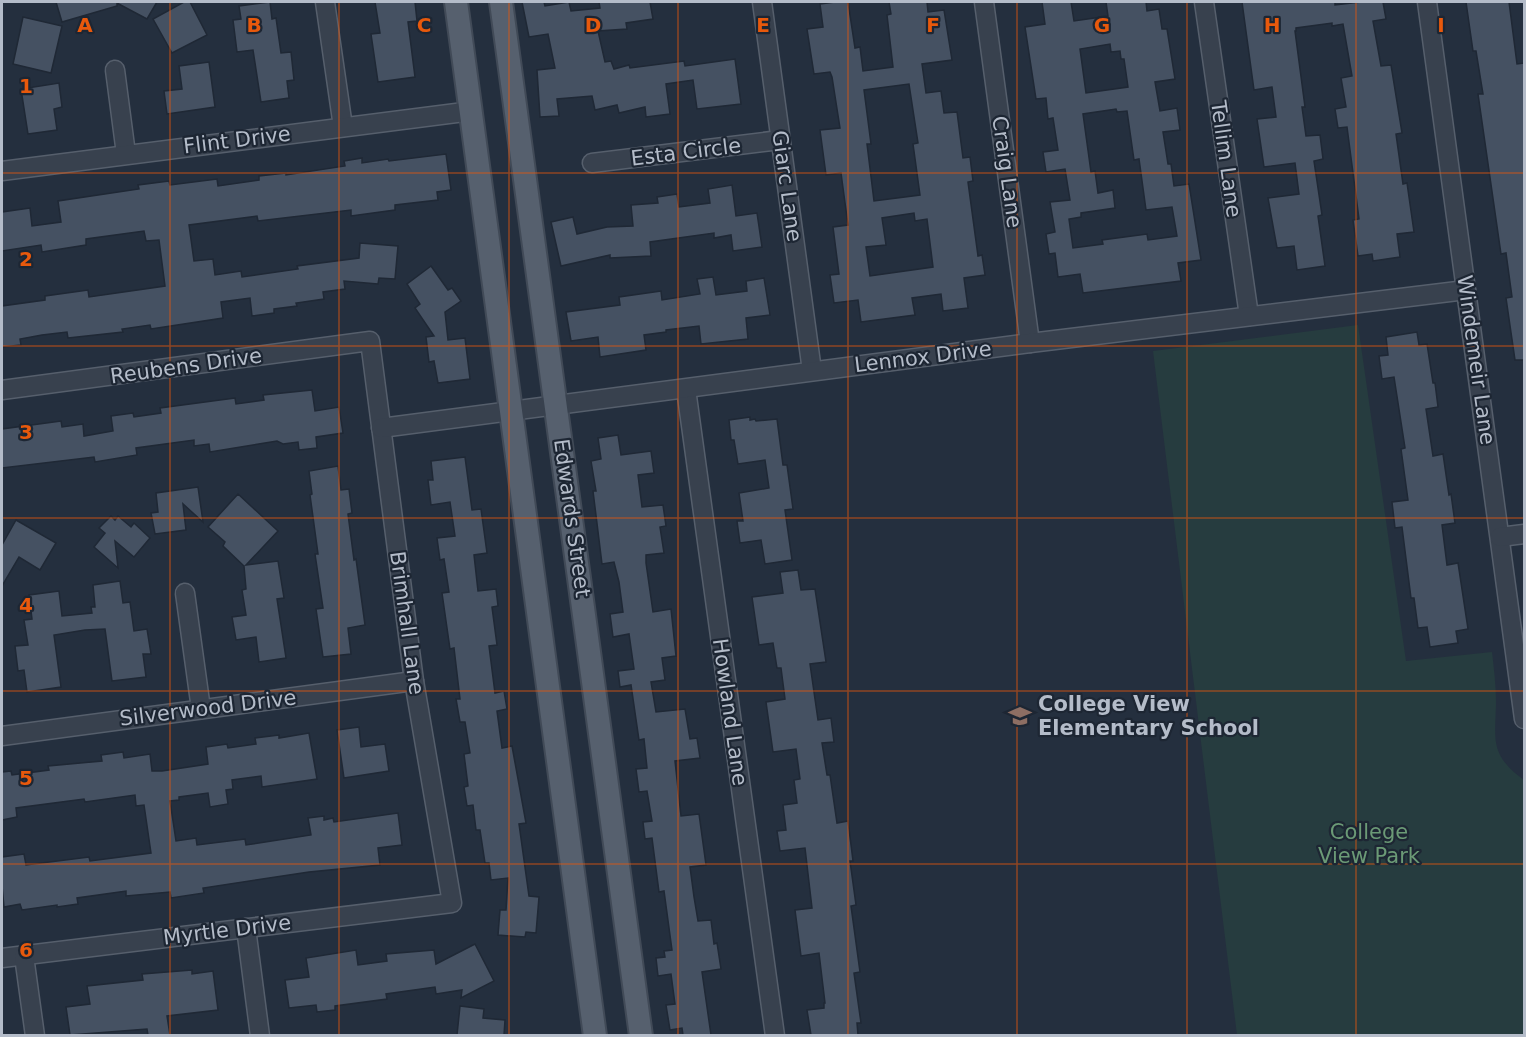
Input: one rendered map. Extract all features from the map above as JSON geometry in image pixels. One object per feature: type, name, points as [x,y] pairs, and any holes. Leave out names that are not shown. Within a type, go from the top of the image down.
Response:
[{"type":"main road","points":[[456,2],[595,1035]]},
{"type":"main road","name":"Edwards Street","points":[[501,2],[641,1035]]},
{"type":"street","points":[[325,2],[343,127]]},
{"type":"street","name":"Giarc Lane","points":[[762,2],[812,371]]},
{"type":"street","name":"Craig Lane","points":[[984,2],[1030,343]]},
{"type":"street","name":"Tellim Lane","points":[[1204,2],[1249,316]]},
{"type":"street","name":"Windemeir Lane","points":[[1427,2],[1524,719]]},
{"type":"street","points":[[115,70],[126,154]]},
{"type":"street","name":"Flint Drive","points":[[2,171],[472,111]]},
{"type":"street","name":"Esta Circle","points":[[592,163],[780,140]]},
{"type":"street","name":"Lennox Drive","points":[[381,428],[1030,343],[1466,290]]},
{"type":"street","name":"Reubens Drive","points":[[2,390],[370,341]]},
{"type":"street","name":"Brimhall Lane","points":[[370,341],[414,681],[452,903]]},
{"type":"street","name":"Howland Lane","points":[[686,389],[775,1035]]},
{"type":"street","points":[[1500,537],[1524,534]]},
{"type":"street","points":[[185,593],[201,709]]},
{"type":"street","name":"Silverwood Drive","points":[[2,736],[414,681]]},
{"type":"street","name":"Myrtle Drive","points":[[2,958],[452,903]]},
{"type":"street","points":[[246,928],[260,1035]]},
{"type":"street","points":[[24,956],[35,1035]]},
{"type":"green space","name":"College View Park","points":[[1358,325],[1406,661],[1492,652],[1496,690],[1495,738],[1497,747],[1505,763],[1524,780],[1524,1035],[1237,1035],[1153,351]]},
{"type":"building","points":[[56,2],[157,2],[147,19],[117,3],[117,6],[62,22]]},
{"type":"building","points":[[184,2],[190,2],[207,35],[172,53],[153,19]]},
{"type":"building","points":[[270,2],[272,19],[276,18],[281,53],[291,52],[294,80],[287,81],[289,98],[261,102],[253,50],[237,52],[233,20],[241,19],[239,6]]},
{"type":"building","points":[[375,2],[415,2],[417,21],[408,22],[415,77],[378,82],[371,34],[380,33]]},
{"type":"building","points":[[522,2],[544,2],[545,6],[569,2],[571,11],[600,8],[599,2],[650,2],[653,19],[626,23],[627,29],[598,31],[605,62],[611,61],[614,69],[629,65],[630,68],[684,61],[685,66],[735,59],[741,104],[697,109],[693,80],[666,84],[670,114],[646,117],[645,107],[619,113],[617,105],[595,110],[592,96],[557,99],[559,116],[540,117],[537,70],[555,68],[548,34],[529,37]]},
{"type":"building","points":[[848,2],[855,48],[860,47],[863,71],[893,67],[887,15],[891,14],[889,2],[927,2],[928,12],[944,10],[952,60],[922,64],[926,93],[941,91],[944,113],[957,112],[963,158],[970,157],[973,181],[968,182],[978,256],[982,255],[985,275],[964,278],[968,308],[943,311],[941,294],[912,298],[915,315],[861,322],[858,300],[834,303],[830,275],[839,274],[833,227],[848,225],[841,173],[826,175],[820,130],[840,128],[832,77],[830,72],[814,74],[807,29],[823,27],[820,4]],"holes":[[[909,84],[918,143],[913,144],[920,195],[874,201],[867,144],[871,144],[864,90]],[[914,213],[915,221],[927,219],[933,267],[870,276],[866,247],[886,245],[882,218]]]},
{"type":"building","points":[[1042,2],[1071,2],[1074,21],[1108,16],[1106,2],[1146,2],[1147,11],[1159,9],[1162,29],[1167,29],[1175,79],[1155,82],[1160,111],[1177,108],[1180,130],[1163,132],[1168,164],[1171,164],[1174,186],[1189,184],[1201,260],[1178,263],[1181,281],[1083,293],[1080,274],[1058,277],[1055,253],[1049,254],[1046,234],[1055,232],[1050,202],[1070,200],[1065,169],[1046,172],[1043,152],[1058,150],[1053,118],[1048,119],[1046,98],[1036,99],[1025,27],[1045,24]],"holes":[[[1110,44],[1111,52],[1120,51],[1121,59],[1124,59],[1128,87],[1086,93],[1080,49]],[[1116,109],[1117,112],[1127,111],[1134,160],[1139,159],[1146,210],[1172,207],[1177,236],[1148,240],[1147,234],[1102,240],[1103,244],[1073,248],[1069,219],[1081,217],[1081,213],[1115,208],[1113,190],[1098,193],[1095,171],[1091,172],[1083,114]]]},
{"type":"building","points":[[1242,2],[1335,2],[1335,5],[1383,2],[1386,19],[1373,21],[1381,66],[1391,65],[1402,133],[1396,134],[1403,184],[1407,183],[1414,232],[1397,234],[1400,257],[1373,261],[1372,254],[1358,256],[1353,220],[1359,219],[1347,127],[1338,128],[1335,109],[1346,107],[1341,78],[1352,76],[1343,24],[1332,26],[1332,23],[1296,28],[1295,31],[1305,107],[1302,107],[1306,136],[1320,135],[1323,159],[1314,161],[1322,215],[1318,216],[1325,266],[1297,270],[1294,246],[1277,248],[1268,198],[1299,194],[1295,163],[1264,167],[1257,119],[1276,117],[1272,87],[1254,90]]},
{"type":"building","points":[[1466,2],[1509,2],[1517,64],[1524,63],[1524,360],[1515,360],[1506,298],[1512,297],[1506,253],[1501,254],[1478,94],[1483,94],[1476,51],[1473,51]]},
{"type":"building","points":[[23,17],[62,26],[51,73],[13,64]]},
{"type":"building","points":[[209,62],[215,107],[167,114],[164,91],[182,89],[179,66]]},
{"type":"building","points":[[59,83],[62,107],[54,109],[57,130],[28,134],[21,89]]},
{"type":"building","points":[[446,154],[451,190],[437,192],[438,200],[395,205],[395,210],[351,216],[351,210],[258,221],[257,216],[189,225],[194,261],[213,259],[215,275],[241,271],[242,277],[298,269],[297,266],[359,258],[360,243],[398,246],[395,279],[379,278],[378,284],[344,281],[345,289],[323,292],[324,299],[274,309],[274,313],[252,316],[250,298],[221,302],[223,318],[151,329],[150,325],[122,329],[123,332],[68,338],[67,332],[42,335],[20,339],[21,345],[2,347],[2,306],[45,300],[45,296],[88,290],[89,297],[165,286],[159,240],[146,241],[144,231],[86,239],[86,245],[42,252],[41,245],[2,251],[2,212],[30,208],[32,226],[61,222],[58,201],[139,189],[138,185],[169,181],[170,185],[217,179],[218,186],[259,180],[259,176],[286,173],[286,175],[345,166],[344,161],[362,158],[362,163]]},
{"type":"building","points":[[732,185],[736,216],[757,213],[762,247],[733,251],[731,235],[714,238],[714,233],[650,242],[651,256],[610,258],[610,255],[561,266],[551,222],[573,217],[577,234],[607,227],[633,226],[631,205],[658,203],[657,197],[677,194],[679,207],[710,203],[708,189]]},
{"type":"building","points":[[431,266],[448,290],[452,288],[461,301],[445,312],[448,340],[465,338],[470,379],[438,383],[434,361],[429,362],[426,337],[434,336],[415,308],[420,304],[407,284]]},
{"type":"building","points":[[713,277],[716,295],[747,291],[746,281],[764,278],[770,315],[746,318],[748,339],[701,344],[699,326],[666,330],[666,332],[644,335],[646,350],[600,357],[598,337],[571,341],[566,312],[620,305],[619,297],[661,291],[662,300],[700,294],[697,279]]},
{"type":"building","points":[[1417,332],[1419,345],[1427,344],[1433,383],[1435,383],[1438,407],[1426,409],[1433,456],[1443,454],[1455,523],[1442,525],[1447,565],[1458,563],[1468,629],[1456,631],[1458,643],[1430,647],[1427,627],[1418,628],[1414,598],[1411,598],[1402,527],[1395,528],[1392,502],[1408,500],[1401,449],[1405,448],[1394,377],[1382,379],[1379,356],[1388,355],[1386,337]]},
{"type":"building","points":[[312,390],[315,411],[339,407],[343,433],[316,437],[317,448],[299,450],[298,442],[283,444],[277,441],[210,452],[209,444],[194,446],[194,440],[136,448],[137,455],[95,462],[94,457],[2,468],[2,429],[61,421],[62,427],[83,424],[84,436],[113,431],[111,416],[133,413],[134,417],[161,413],[160,408],[235,398],[236,404],[264,400],[263,395]]},
{"type":"building","points":[[750,417],[750,420],[755,419],[756,421],[777,419],[783,465],[787,465],[793,509],[785,510],[792,560],[765,564],[761,540],[740,543],[737,521],[743,521],[739,493],[769,488],[765,460],[738,464],[734,440],[731,440],[729,420]]},
{"type":"building","points":[[618,435],[621,455],[651,451],[654,473],[638,475],[642,507],[663,505],[666,526],[660,527],[664,553],[646,555],[646,563],[653,612],[671,609],[676,656],[662,658],[665,680],[651,682],[656,712],[685,709],[690,739],[697,738],[700,758],[675,761],[681,816],[699,814],[706,865],[690,867],[698,921],[711,920],[714,944],[717,943],[721,969],[702,972],[711,1035],[683,1035],[682,1028],[670,1030],[666,1005],[675,1004],[671,974],[658,976],[656,958],[665,957],[664,951],[672,950],[664,891],[659,892],[652,838],[645,839],[643,822],[652,821],[647,791],[639,792],[636,769],[647,768],[644,739],[639,740],[631,685],[620,687],[618,671],[634,669],[629,634],[613,637],[610,614],[623,612],[619,582],[614,562],[602,564],[593,491],[596,491],[591,461],[601,459],[598,438]]},
{"type":"building","points":[[465,457],[472,510],[481,509],[487,553],[474,555],[478,591],[496,589],[498,606],[492,607],[497,645],[489,646],[495,693],[504,691],[507,709],[497,711],[502,748],[512,746],[526,823],[519,824],[529,896],[539,897],[536,933],[526,932],[525,937],[498,935],[500,910],[506,910],[508,878],[491,880],[489,863],[485,863],[480,830],[476,830],[473,805],[467,806],[464,787],[468,786],[464,754],[470,753],[465,722],[460,722],[456,699],[460,699],[454,648],[450,649],[442,593],[449,592],[444,559],[440,560],[437,538],[455,536],[450,502],[431,505],[428,480],[433,480],[431,461]]},
{"type":"building","points":[[338,466],[341,490],[349,489],[352,513],[348,514],[365,625],[348,628],[351,654],[323,657],[316,609],[323,608],[315,554],[318,554],[309,471]]},
{"type":"building","points":[[198,487],[203,522],[183,504],[186,530],[155,534],[151,513],[158,512],[156,493]]},
{"type":"building","points":[[238,494],[278,531],[246,565],[278,561],[284,598],[277,599],[286,658],[259,662],[256,637],[236,640],[232,617],[246,615],[242,590],[246,589],[244,566],[223,546],[225,542],[208,527]]},
{"type":"building","points":[[111,516],[115,520],[118,516],[131,527],[134,523],[150,538],[134,557],[115,541],[118,568],[94,547],[105,533],[99,528]]},
{"type":"building","points":[[16,520],[56,543],[40,570],[19,557],[2,586],[2,545]]},
{"type":"building","points":[[798,570],[801,590],[815,589],[826,662],[810,664],[818,720],[831,718],[834,742],[822,743],[827,775],[830,775],[837,823],[848,821],[853,861],[850,861],[856,905],[851,906],[860,972],[854,973],[861,1023],[857,1023],[858,1035],[811,1035],[807,1010],[824,1008],[825,1003],[819,953],[801,956],[795,910],[812,908],[805,848],[780,851],[777,831],[786,830],[783,805],[797,803],[794,780],[800,779],[796,749],[773,752],[766,702],[785,699],[781,668],[777,668],[773,643],[759,645],[752,597],[783,593],[780,572]]},
{"type":"building","points":[[120,581],[123,603],[130,602],[134,631],[147,629],[151,654],[143,654],[146,677],[112,681],[105,629],[85,630],[54,635],[61,687],[27,692],[24,670],[18,671],[15,646],[28,645],[24,620],[32,619],[29,595],[59,591],[62,616],[92,613],[91,607],[95,607],[93,585]]},
{"type":"building","points":[[359,727],[361,747],[385,744],[389,771],[344,778],[337,730]]},
{"type":"building","points":[[309,733],[317,779],[262,787],[261,776],[232,780],[233,789],[226,790],[228,804],[210,807],[208,793],[179,797],[179,800],[170,801],[176,841],[196,838],[197,845],[245,839],[246,845],[311,835],[308,818],[324,816],[324,820],[333,818],[334,822],[398,813],[402,845],[378,848],[380,865],[309,872],[203,888],[204,893],[171,898],[170,892],[126,896],[126,891],[77,898],[78,904],[57,907],[57,905],[22,910],[20,904],[4,907],[2,857],[24,854],[26,865],[89,857],[90,861],[151,853],[144,805],[136,806],[135,795],[16,808],[17,817],[2,820],[2,772],[11,771],[12,775],[49,770],[48,766],[102,761],[101,755],[123,752],[124,758],[150,754],[152,771],[162,771],[208,764],[206,747],[227,744],[228,748],[256,744],[255,738],[279,735],[279,738]]},
{"type":"building","points":[[475,944],[494,981],[461,998],[462,990],[436,994],[435,987],[386,994],[387,999],[335,1006],[335,1010],[317,1012],[316,1005],[289,1008],[285,980],[309,977],[306,958],[356,950],[358,965],[387,961],[386,954],[434,950],[436,964]]},
{"type":"building","points":[[192,970],[192,974],[213,971],[218,1010],[167,1016],[170,1035],[148,1035],[147,1029],[70,1035],[66,1007],[90,1004],[87,986],[143,980],[142,974]]},
{"type":"building","points":[[460,1006],[484,1009],[483,1018],[505,1020],[504,1035],[457,1035]]},
{"type":"place","name":"College View Elementary School","points":[[1020,716]]}]
